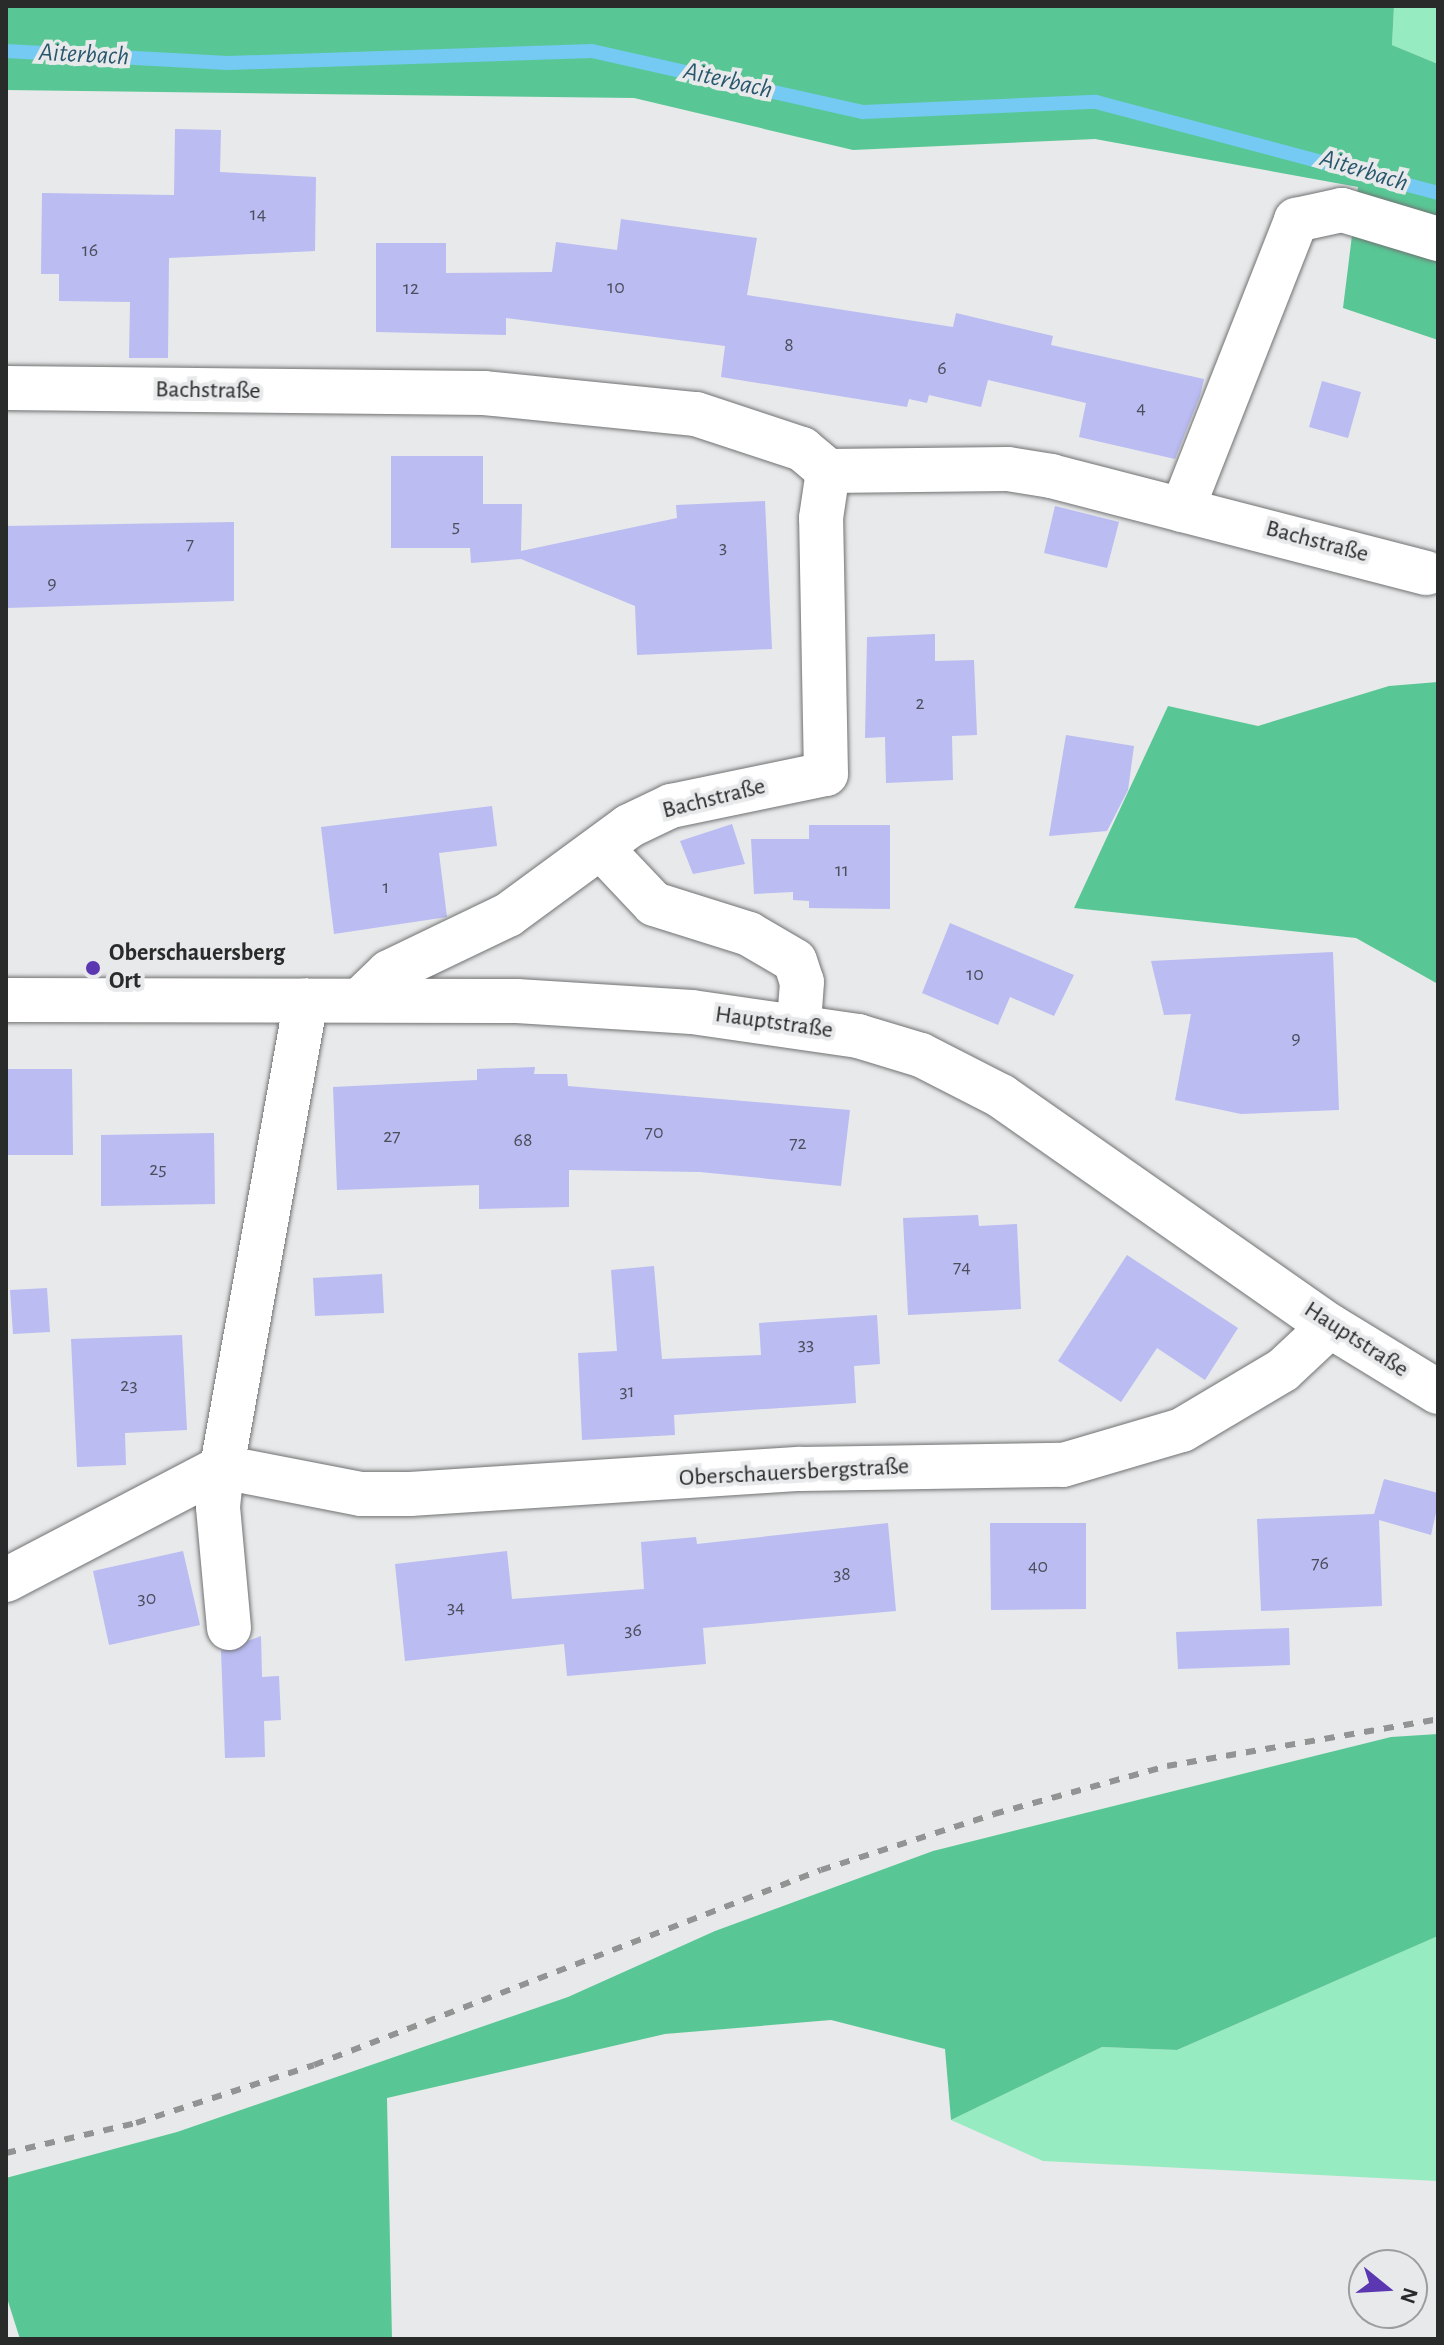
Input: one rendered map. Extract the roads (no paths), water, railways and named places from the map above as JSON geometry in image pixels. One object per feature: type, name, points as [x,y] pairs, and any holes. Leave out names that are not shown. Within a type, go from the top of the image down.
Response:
[{"type":"street","points":[[1172,507],[1296,220],[1342,210],[1438,239]]},
{"type":"street","name":"Bachstraße","points":[[6,388],[484,393],[696,414],[802,449],[828,471],[1008,469],[1172,507],[1427,573]]},
{"type":"street","name":"Bachstraße","points":[[601,848],[671,806],[826,774],[821,518],[828,471]]},
{"type":"street","points":[[360,1000],[389,972],[508,915],[601,848],[654,904],[749,934],[795,961],[802,982],[799,1023]]},
{"type":"street","name":"Hauptstraße","points":[[6,1000],[521,1001],[799,1023],[921,1055],[1001,1096],[1330,1326],[1438,1392]]},
{"type":"street","points":[[229,1628],[218,1507],[222,1467],[306,1000]]},
{"type":"street","name":"Oberschauersbergstraße","points":[[222,1467],[361,1494],[410,1494],[800,1469],[1063,1465],[1182,1430],[1283,1370],[1330,1326]]},
{"type":"street","points":[[6,1580],[222,1467]]},
{"type":"waterway","name":"Aiterbach","points":[[6,51],[228,63],[592,51],[863,112],[1096,102],[1438,193]]},
{"type":"railway","points":[[6,2153],[136,2123],[314,2065],[821,1870],[994,1814],[1167,1766],[1438,1719]]},
{"type":"place","name":"Oberschauersberg Ort","points":[[93,968]]}]
